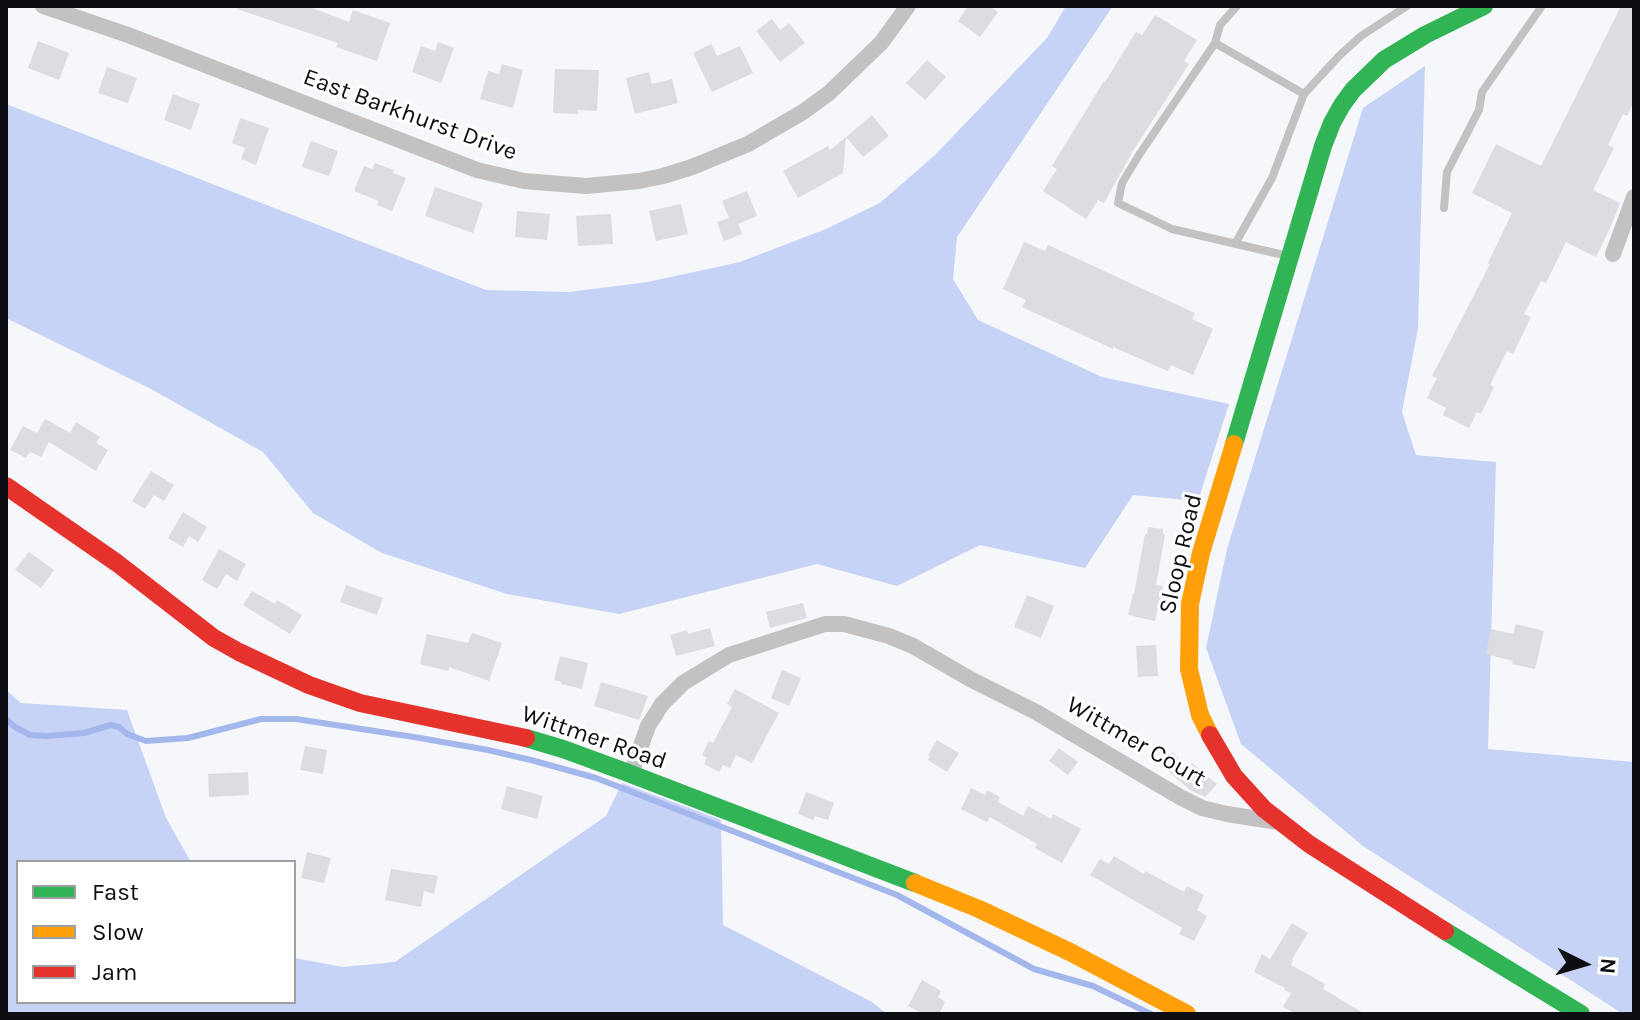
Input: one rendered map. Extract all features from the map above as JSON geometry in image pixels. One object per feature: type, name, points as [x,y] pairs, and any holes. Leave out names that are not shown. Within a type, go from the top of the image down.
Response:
[{"type":"street","name":"East Barkhurst Drive","points":[[43,6],[128,35],[477,170],[524,181],[586,186],[663,176],[748,144],[829,93],[881,43],[908,6]]},
{"type":"street","name":"Sloop Road","points":[[1484,6],[1403,48],[1367,75],[1337,114],[1323,146],[1201,553],[1190,604],[1189,669],[1200,715],[1210,736],[1234,776],[1264,809],[1309,844],[1370,884],[1581,1014]]},
{"type":"street","points":[[1613,254],[1634,197]]},
{"type":"street","name":"Wittmer Road","points":[[6,486],[117,563],[214,638],[287,675],[360,703],[522,737],[631,774],[979,909],[1070,952],[1187,1014]]},
{"type":"street","name":"Wittmer Court","points":[[631,774],[648,726],[662,704],[683,683],[729,655],[825,624],[844,624],[889,636],[940,660],[1202,808],[1283,823]]},
{"type":"lane","points":[[1237,6],[1220,25],[1215,43],[1122,183],[1118,203],[1172,229],[1290,257]]},
{"type":"lane","points":[[1235,244],[1272,178],[1304,94],[1361,36],[1407,6]]},
{"type":"lane","points":[[1444,208],[1447,172],[1479,110],[1482,92],[1542,6]]},
{"type":"lane","points":[[1215,43],[1304,94]]},
{"type":"shaded area","points":[[1066,6],[1113,6],[957,237],[953,279],[978,320],[1102,377],[1229,404],[1198,501],[1133,495],[1085,568],[980,545],[897,586],[817,564],[619,614],[507,594],[382,553],[313,513],[263,452],[151,389],[6,318],[6,104],[486,290],[569,292],[648,282],[740,262],[826,229],[880,203],[935,155],[1047,38]]},
{"type":"shaded area","points":[[1425,66],[1418,328],[1402,412],[1416,455],[1496,462],[1488,749],[1634,762],[1634,1014],[1623,1014],[1363,846],[1241,744],[1206,648],[1227,549],[1363,108]]},
{"type":"shaded area","points":[[6,690],[21,703],[127,710],[166,818],[190,860],[16,860],[16,1004],[296,1004],[296,958],[343,967],[395,962],[606,816],[622,783],[721,820],[723,925],[872,1002],[887,1014],[6,1014]]},
{"type":"building","points":[[237,6],[307,6],[349,22],[353,10],[390,23],[377,61],[336,47],[338,43],[237,9]]},
{"type":"building","points":[[968,6],[989,6],[998,12],[980,37],[958,21]]},
{"type":"building","points":[[1621,6],[1634,6],[1634,102],[1627,116],[1623,114],[1608,145],[1614,148],[1593,190],[1620,203],[1596,257],[1566,242],[1546,283],[1541,281],[1524,314],[1531,317],[1513,354],[1507,351],[1490,385],[1494,387],[1481,414],[1477,412],[1469,428],[1443,415],[1446,408],[1427,398],[1437,378],[1432,376],[1490,264],[1512,213],[1472,193],[1496,144],[1541,166]]},
{"type":"building","points":[[1155,15],[1197,40],[1184,61],[1189,64],[1104,203],[1098,200],[1086,219],[1043,191],[1057,169],[1052,166],[1104,81],[1136,32],[1142,35]]},
{"type":"building","points":[[772,19],[780,30],[789,23],[805,43],[780,62],[756,31]]},
{"type":"building","points":[[38,41],[69,53],[59,80],[28,68]]},
{"type":"building","points":[[438,42],[454,48],[441,83],[412,72],[421,46],[435,51]]},
{"type":"building","points":[[711,44],[717,56],[740,46],[753,73],[712,92],[693,53]]},
{"type":"building","points":[[927,60],[946,77],[925,100],[906,83]]},
{"type":"building","points":[[502,64],[523,70],[513,108],[480,99],[488,71],[499,74]]},
{"type":"building","points":[[107,67],[137,78],[128,103],[98,93]]},
{"type":"building","points":[[555,69],[599,70],[597,111],[553,113]]},
{"type":"building","points":[[649,72],[652,84],[672,79],[678,103],[635,114],[626,78]]},
{"type":"building","points":[[173,94],[200,104],[191,130],[164,120]]},
{"type":"building","points":[[872,115],[889,136],[863,157],[846,137]]},
{"type":"building","points":[[240,118],[269,128],[256,165],[241,159],[245,148],[232,143]]},
{"type":"building","points":[[846,137],[843,173],[798,198],[783,171],[828,146],[830,150]]},
{"type":"building","points":[[311,141],[338,151],[329,176],[302,167]]},
{"type":"building","points":[[375,163],[406,178],[392,211],[377,205],[379,201],[354,191],[364,166],[372,169]]},
{"type":"building","points":[[435,187],[483,203],[473,233],[425,216]]},
{"type":"building","points":[[747,191],[757,216],[738,224],[742,234],[724,241],[717,222],[729,218],[722,201]]},
{"type":"building","points":[[681,204],[688,234],[656,241],[649,211]]},
{"type":"building","points":[[517,211],[550,214],[547,240],[515,237]]},
{"type":"building","points":[[611,214],[613,244],[578,246],[576,216]]},
{"type":"building","points":[[1024,242],[1045,251],[1048,245],[1195,313],[1192,319],[1213,329],[1193,375],[1171,365],[1168,371],[1022,307],[1026,300],[1003,289]]},
{"type":"building","points":[[45,419],[70,433],[76,422],[100,437],[96,443],[108,450],[96,471],[49,442],[41,457],[30,452],[26,458],[10,450],[23,426],[37,433]]},
{"type":"building","points":[[151,471],[174,485],[164,501],[154,495],[145,509],[132,501]]},
{"type":"building","points":[[183,512],[207,527],[198,542],[189,536],[183,547],[168,538]]},
{"type":"building","points":[[1148,527],[1163,529],[1165,535],[1156,585],[1163,586],[1155,621],[1128,615]]},
{"type":"building","points":[[219,549],[246,564],[237,581],[226,574],[217,589],[202,580]]},
{"type":"building","points":[[29,552],[54,570],[41,588],[15,570]]},
{"type":"building","points":[[346,585],[383,598],[377,615],[340,602]]},
{"type":"building","points":[[252,591],[275,604],[277,600],[302,615],[290,634],[243,605]]},
{"type":"building","points":[[1027,595],[1054,606],[1041,638],[1014,627]]},
{"type":"building","points":[[803,603],[807,618],[770,628],[766,612]]},
{"type":"building","points":[[1516,624],[1544,631],[1535,669],[1486,654],[1491,629],[1513,634]]},
{"type":"building","points":[[710,628],[715,646],[676,656],[670,635]]},
{"type":"building","points":[[472,633],[502,643],[489,681],[449,667],[448,671],[420,664],[427,634],[468,643]]},
{"type":"building","points":[[1156,645],[1158,676],[1138,677],[1136,646]]},
{"type":"building","points":[[560,656],[588,663],[582,689],[554,680]]},
{"type":"building","points":[[782,670],[801,678],[789,706],[771,698]]},
{"type":"building","points":[[601,682],[648,696],[639,720],[594,706]]},
{"type":"building","points":[[735,689],[779,713],[752,763],[736,755],[730,768],[723,765],[719,772],[704,764],[707,758],[702,755],[709,741],[713,743],[732,707],[727,704]]},
{"type":"building","points":[[937,740],[959,753],[947,772],[928,760]]},
{"type":"building","points":[[305,746],[327,750],[323,774],[300,770]]},
{"type":"building","points":[[1059,748],[1078,762],[1068,775],[1049,761]]},
{"type":"building","points":[[1172,752],[1189,767],[1192,763],[1217,784],[1205,797],[1190,790],[1161,765]]},
{"type":"building","points":[[248,772],[249,795],[209,797],[208,774]]},
{"type":"building","points":[[507,786],[543,796],[537,819],[501,809]]},
{"type":"building","points":[[971,788],[985,795],[987,790],[1000,797],[998,802],[1023,816],[1028,806],[1051,819],[1053,814],[1081,829],[1062,863],[1035,848],[1037,844],[990,817],[987,822],[961,809]]},
{"type":"building","points":[[806,792],[834,803],[828,820],[815,816],[813,820],[798,814]]},
{"type":"building","points":[[307,852],[331,858],[324,883],[301,878]]},
{"type":"building","points":[[1114,856],[1184,892],[1187,886],[1204,895],[1197,910],[1207,916],[1194,941],[1179,934],[1182,928],[1090,875],[1100,859],[1109,864]]},
{"type":"building","points":[[391,869],[438,876],[434,894],[424,891],[421,907],[385,900]]},
{"type":"building","points":[[1292,923],[1308,933],[1291,965],[1325,984],[1323,989],[1365,1014],[1297,1014],[1283,1007],[1291,993],[1254,972],[1262,954],[1270,959]]},
{"type":"building","points":[[922,980],[941,991],[938,997],[945,1002],[939,1014],[923,1014],[908,1006]]},
{"type":"waterway","points":[[6,719],[30,735],[84,733],[111,725],[146,741],[188,738],[261,719],[296,719],[414,737],[531,760],[596,778],[897,895],[1034,969],[1093,986],[1151,1014]]},
{"type":"traffic: fast","points":[[1234,444],[1323,146],[1342,105],[1384,60],[1425,35],[1484,6]]},
{"type":"traffic: fast","points":[[526,738],[623,771],[915,883]]},
{"type":"traffic: fast","points":[[1445,931],[1581,1014]]},
{"type":"traffic: slow","points":[[1210,735],[1200,715],[1189,669],[1190,604],[1201,553],[1234,444]]},
{"type":"traffic: slow","points":[[915,883],[1070,952],[1187,1014]]},
{"type":"traffic: jam","points":[[6,486],[117,563],[214,638],[239,652],[309,685],[360,703],[526,738]]},
{"type":"traffic: jam","points":[[1210,735],[1234,776],[1264,809],[1309,844],[1445,931]]}]
